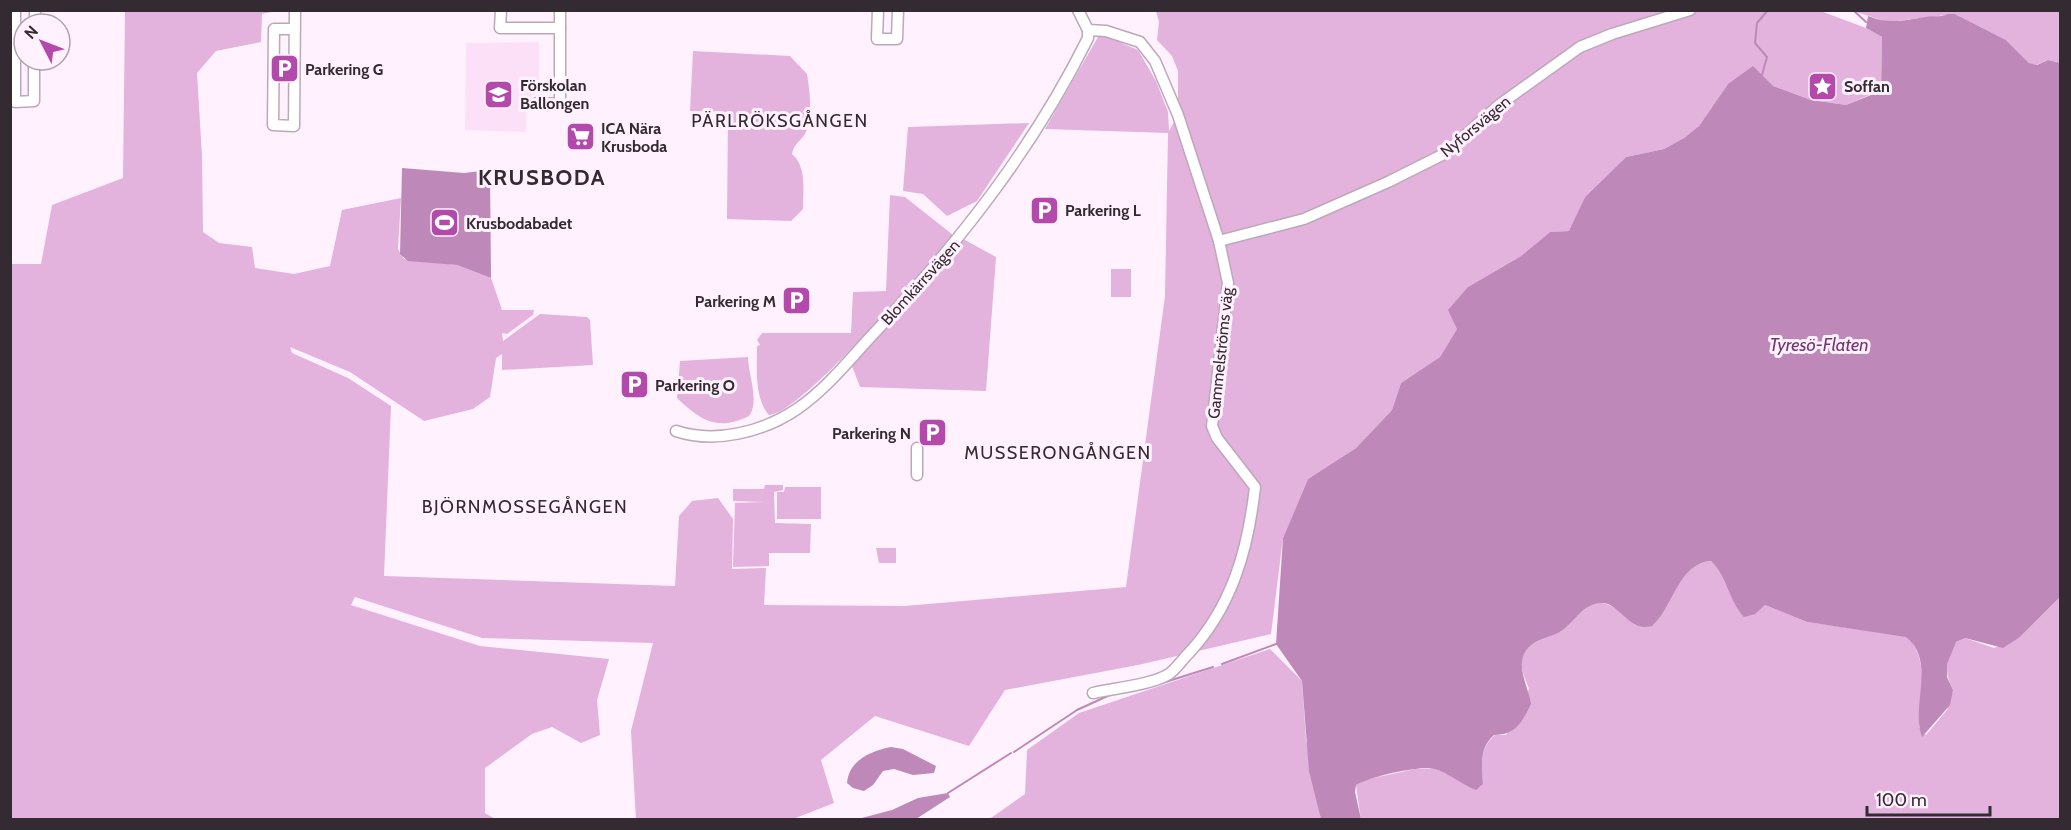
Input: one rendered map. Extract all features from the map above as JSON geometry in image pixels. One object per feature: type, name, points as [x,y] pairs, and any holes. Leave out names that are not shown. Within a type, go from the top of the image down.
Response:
[{"type":"street","points":[[295,10],[295,29],[294,126],[273,125],[274,29],[295,29]]},
{"type":"street","points":[[501,10],[500,28],[560,28]]},
{"type":"street","points":[[537,103],[560,104],[560,10]]},
{"type":"street","points":[[878,10],[877,39],[897,39],[898,10]]},
{"type":"street","points":[[1078,10],[1088,30]]},
{"type":"street","name":"Nyforsvägen","points":[[1219,242],[1304,219],[1388,182],[1446,153],[1498,105],[1580,47],[1612,34],[1690,10]]},
{"type":"street","name":"Gammelströms väg","points":[[1088,30],[1106,31],[1140,42],[1161,72],[1219,242],[1228,283],[1212,426],[1216,438],[1255,487],[1250,524],[1239,571],[1208,632],[1169,674],[1093,693]]},
{"type":"street","name":"Blomkärrsvägen","points":[[675,431],[698,438],[746,431],[776,421],[818,392],[887,319],[979,213],[1045,119],[1084,45],[1088,30]]},
{"type":"street","points":[[15,72],[15,102],[34,101],[34,72]]},
{"type":"street","points":[[917,448],[917,475]]},
{"type":"shaded area","points":[[1818,10],[1866,28],[1882,37],[1881,90],[1846,105],[1811,100],[1773,86],[1728,84],[1699,126],[1684,138],[1664,149],[1626,157],[1585,197],[1570,231],[1550,232],[1521,256],[1468,287],[1457,329],[1440,357],[1401,383],[1392,410],[1356,448],[1308,479],[1283,538],[1271,634],[1138,665],[1005,690],[969,746],[875,716],[821,760],[834,803],[793,819],[636,820],[631,731],[653,643],[482,638],[355,597],[351,605],[480,646],[609,659],[597,700],[600,735],[581,743],[552,727],[532,734],[485,768],[485,813],[495,819],[11,820],[11,264],[41,264],[52,205],[123,178],[125,11],[277,11],[262,14],[261,42],[216,51],[197,73],[202,156],[203,232],[219,243],[252,247],[255,268],[294,274],[330,266],[342,210],[401,198],[398,249],[404,259],[457,265],[491,278],[502,310],[534,310],[533,315],[507,334],[502,333],[503,341],[540,314],[587,317],[590,320],[593,365],[502,370],[502,354],[496,358],[490,397],[473,409],[424,421],[350,372],[290,347],[292,353],[348,378],[391,406],[384,576],[675,586],[679,516],[692,501],[718,498],[733,519],[732,569],[766,568],[764,605],[905,606],[1126,587],[1165,296],[1168,133],[1045,129],[1098,37],[1105,36],[1138,50],[1156,81],[1168,112],[1169,131],[1178,115],[1178,71],[1172,56],[1157,40],[1159,22],[1156,11]]},
{"type":"shaded area","points":[[1853,11],[2060,11],[2060,63],[2048,60],[2036,65],[2029,63],[2006,40],[1955,14],[1888,22]]},
{"type":"shaded area","name":"Förskolan Ballongen","points":[[539,42],[539,83],[527,104],[526,132],[465,130],[466,43]]},
{"type":"shaded area","points":[[693,51],[790,56],[807,74],[810,96],[808,127],[792,154],[797,159],[802,172],[803,209],[791,221],[727,219],[728,112],[690,111]]},
{"type":"shaded area","points":[[1029,123],[977,201],[947,216],[923,194],[903,191],[908,127]]},
{"type":"shaded area","points":[[890,195],[905,197],[953,235],[891,306],[835,365],[786,408],[769,415],[764,408],[759,391],[757,346],[760,345],[757,340],[762,333],[851,333],[853,292],[886,291]]},
{"type":"shaded area","points":[[963,239],[996,257],[986,391],[860,387],[852,366]]},
{"type":"shaded area","points":[[1111,269],[1131,269],[1131,297],[1111,297]]},
{"type":"shaded area","points":[[748,357],[754,396],[749,416],[727,423],[710,421],[701,418],[677,398],[680,361]]},
{"type":"shaded area","points":[[765,485],[783,485],[783,490],[774,492],[775,523],[811,524],[810,553],[769,553],[769,566],[733,567],[735,503],[764,502],[733,501],[733,489],[764,489]]},
{"type":"shaded area","points":[[785,487],[821,487],[821,519],[777,519],[777,492],[784,492]]},
{"type":"shaded area","points":[[876,548],[896,548],[896,563],[879,563]]},
{"type":"shaded area","points":[[1711,561],[1718,568],[1741,613],[1759,610],[1765,605],[1807,622],[1906,636],[1914,645],[1921,667],[1922,692],[1919,727],[1926,735],[1947,710],[1953,690],[1948,677],[1947,665],[1956,642],[1965,638],[1994,648],[2020,637],[2060,597],[2060,819],[1361,820],[1356,785],[1364,780],[1415,769],[1434,769],[1483,784],[1483,757],[1486,745],[1495,735],[1506,735],[1529,689],[1522,662],[1527,649],[1535,642],[1564,629],[1593,604],[1612,606],[1635,623],[1648,627],[1656,620],[1690,570],[1699,564]]},
{"type":"shaded area","points":[[1270,649],[1302,681],[1306,739],[1321,819],[988,820],[1025,794],[1027,750],[1079,713]]},
{"type":"water","name":"Tyresö-Flaten","points":[[1955,14],[2006,40],[2029,63],[2037,65],[2048,60],[2060,63],[2060,597],[2020,637],[2003,648],[1965,638],[1956,642],[1947,664],[1947,677],[1953,690],[1950,705],[1922,737],[1919,712],[1922,671],[1915,647],[1906,637],[1807,622],[1765,605],[1755,614],[1744,617],[1716,567],[1711,561],[1700,564],[1691,569],[1683,578],[1652,626],[1634,624],[1608,604],[1599,603],[1586,608],[1562,630],[1539,640],[1527,649],[1522,666],[1531,704],[1525,716],[1513,730],[1494,735],[1489,740],[1482,757],[1483,784],[1476,790],[1434,769],[1394,772],[1356,785],[1355,792],[1361,819],[1321,819],[1309,771],[1302,681],[1276,644],[1283,538],[1308,479],[1356,448],[1392,410],[1401,383],[1440,357],[1457,329],[1448,310],[1468,287],[1521,256],[1550,232],[1569,231],[1585,197],[1626,157],[1664,149],[1684,138],[1699,126],[1728,84],[1753,66],[1773,86],[1811,100],[1846,105],[1881,91],[1882,37],[1866,28],[1868,16],[1896,21]]},
{"type":"water","name":"Krusbodabadet","points":[[402,168],[464,173],[490,170],[491,278],[457,265],[408,261],[400,254]]},
{"type":"water","points":[[891,747],[903,749],[936,766],[934,773],[913,775],[894,769],[883,771],[873,785],[864,791],[853,788],[847,783],[852,768],[862,758]]},
{"type":"water","points":[[948,793],[950,797],[916,819],[858,819],[892,810],[918,798]]},
{"type":"waterway","points":[[1762,75],[1767,57],[1755,43],[1757,23],[1768,10]]},
{"type":"waterway","points":[[1853,10],[1866,22]]},
{"type":"waterway","points":[[1222,664],[1276,644]]},
{"type":"waterway","points":[[1159,684],[1213,667]]},
{"type":"waterway","points":[[1014,752],[1077,710],[1112,694]]},
{"type":"waterway","points":[[948,793],[1011,753]]},
{"type":"place","name":"Parkering G","points":[[284,69]]},
{"type":"place","name":"Soffan","points":[[1823,86]]},
{"type":"place","name":"Förskolan Ballongen","points":[[499,94]]},
{"type":"place","name":"ICA Nära Krusboda","points":[[580,137]]},
{"type":"place","name":"Parkering L","points":[[1044,210]]},
{"type":"place","name":"Krusbodabadet","points":[[445,223]]},
{"type":"place","name":"Parkering M","points":[[797,301]]},
{"type":"place","name":"Parkering O","points":[[634,385]]},
{"type":"place","name":"Parkering N","points":[[932,433]]},
{"type":"district","name":"PÄRLRÖKSGÅNGEN","points":[[780,121]]},
{"type":"district","name":"KRUSBODA","points":[[542,177]]},
{"type":"district","name":"MUSSERONGÅNGEN","points":[[1058,453]]},
{"type":"district","name":"BJÖRNMOSSEGÅNGEN","points":[[525,507]]}]
